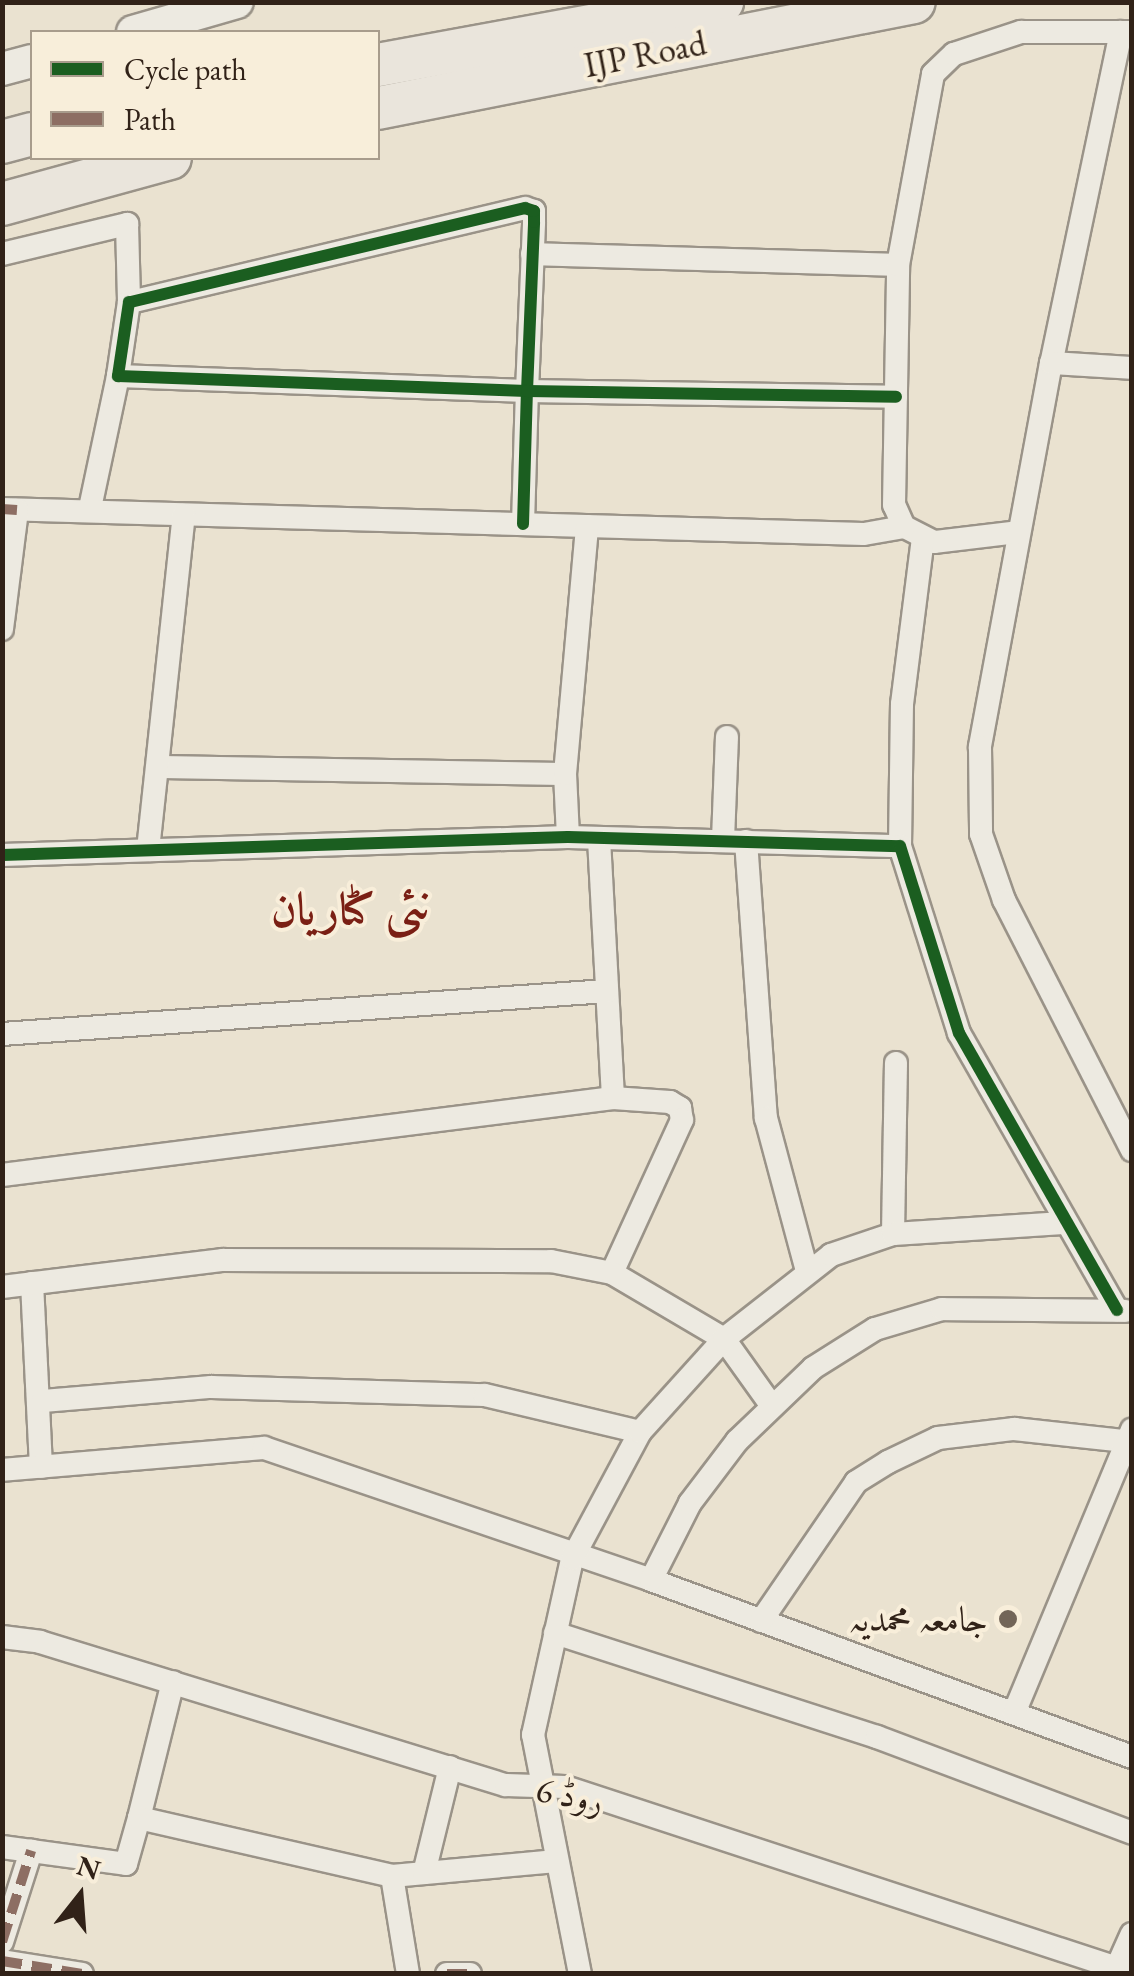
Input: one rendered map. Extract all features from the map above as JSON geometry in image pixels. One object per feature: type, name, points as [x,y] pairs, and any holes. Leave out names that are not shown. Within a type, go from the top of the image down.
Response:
[{"type":"highway","name":"IJP Road","points":[[380,65],[725,14],[914,2]]},
{"type":"highway","name":"IJP Road","points":[[380,107],[725,14]]},
{"type":"highway","points":[[2,142],[30,135]]},
{"type":"highway","points":[[2,204],[163,160]]},
{"type":"street","points":[[140,30],[237,2]]},
{"type":"street","points":[[1124,1311],[1064,1223],[959,1034],[900,846],[902,704],[913,532],[894,505],[898,266],[934,74],[954,54],[1021,32],[1126,32],[1050,363],[1018,532],[980,746],[981,834],[1004,900],[1132,1150]]},
{"type":"street","points":[[2,69],[30,62]]},
{"type":"street","points":[[129,302],[525,208],[534,211],[523,524]]},
{"type":"street","points":[[2,254],[127,224],[129,302],[90,508]]},
{"type":"street","points":[[532,254],[898,266]]},
{"type":"street","points":[[1050,363],[1132,368]]},
{"type":"street","points":[[118,376],[527,391],[896,397]]},
{"type":"street","points":[[2,629],[10,510],[90,508],[184,515],[864,534],[913,532],[934,542],[1018,532]]},
{"type":"street","points":[[148,850],[184,515]]},
{"type":"street","points":[[568,837],[565,774],[587,526]]},
{"type":"street","points":[[727,737],[734,840],[766,1118],[807,1271]]},
{"type":"street","points":[[159,767],[565,774]]},
{"type":"street","points":[[2,855],[568,837],[900,846]]},
{"type":"street","points":[[599,839],[612,1098]]},
{"type":"street","points":[[2,1034],[606,990]]},
{"type":"street","points":[[892,1234],[896,1063]]},
{"type":"street","points":[[2,1175],[612,1098],[670,1102],[680,1108],[682,1120],[612,1273]]},
{"type":"street","points":[[580,1974],[538,1786],[533,1735],[572,1558],[640,1432],[724,1339],[807,1271],[892,1234],[1064,1223]]},
{"type":"street","points":[[2,1287],[223,1260],[551,1261],[612,1273],[724,1339],[771,1405]]},
{"type":"street","points":[[32,1283],[43,1402],[41,1467]]},
{"type":"street","points":[[651,1580],[690,1503],[771,1405],[813,1368],[875,1330],[942,1309],[1124,1311]]},
{"type":"street","points":[[43,1402],[212,1387],[485,1395],[640,1432]]},
{"type":"street","points":[[761,1621],[856,1482],[888,1462],[938,1438],[1014,1429],[1128,1435],[1014,1713]]},
{"type":"street","points":[[2,1470],[264,1448],[572,1558],[651,1580],[1132,1757]]},
{"type":"street","points":[[556,1634],[877,1737],[1132,1833]]},
{"type":"street","name":"روڈ 6","points":[[2,1637],[40,1642],[506,1784],[565,1787],[1124,1970]]},
{"type":"street","points":[[2,1847],[126,1864],[174,1682]]},
{"type":"street","points":[[424,1873],[450,1768]]},
{"type":"street","points":[[139,1818],[392,1876],[556,1861]]},
{"type":"street","points":[[2,1942],[31,1852]]},
{"type":"street","points":[[392,1876],[408,1974]]},
{"type":"street","points":[[1124,1970],[1132,1934]]},
{"type":"street","points":[[2,1961],[82,1974]]},
{"type":"street","points":[[447,1974],[470,1974]]},
{"type":"marked path","points":[[2,509],[17,510]]},
{"type":"marked path","points":[[2,1942],[31,1851]]},
{"type":"marked path","points":[[2,1961],[82,1974]]},
{"type":"marked path","points":[[447,1974],[470,1974]]},
{"type":"cycle path","points":[[523,524],[527,391],[534,211],[525,208],[129,302],[118,376],[527,391],[896,397]]},
{"type":"cycle path","points":[[2,855],[568,837],[900,846],[959,1033],[1117,1310]]},
{"type":"place","name":"جامعہ محمدیہ","points":[[1008,1619]]},
{"type":"district","name":"نئی کٹاریان","points":[[351,909]]}]
